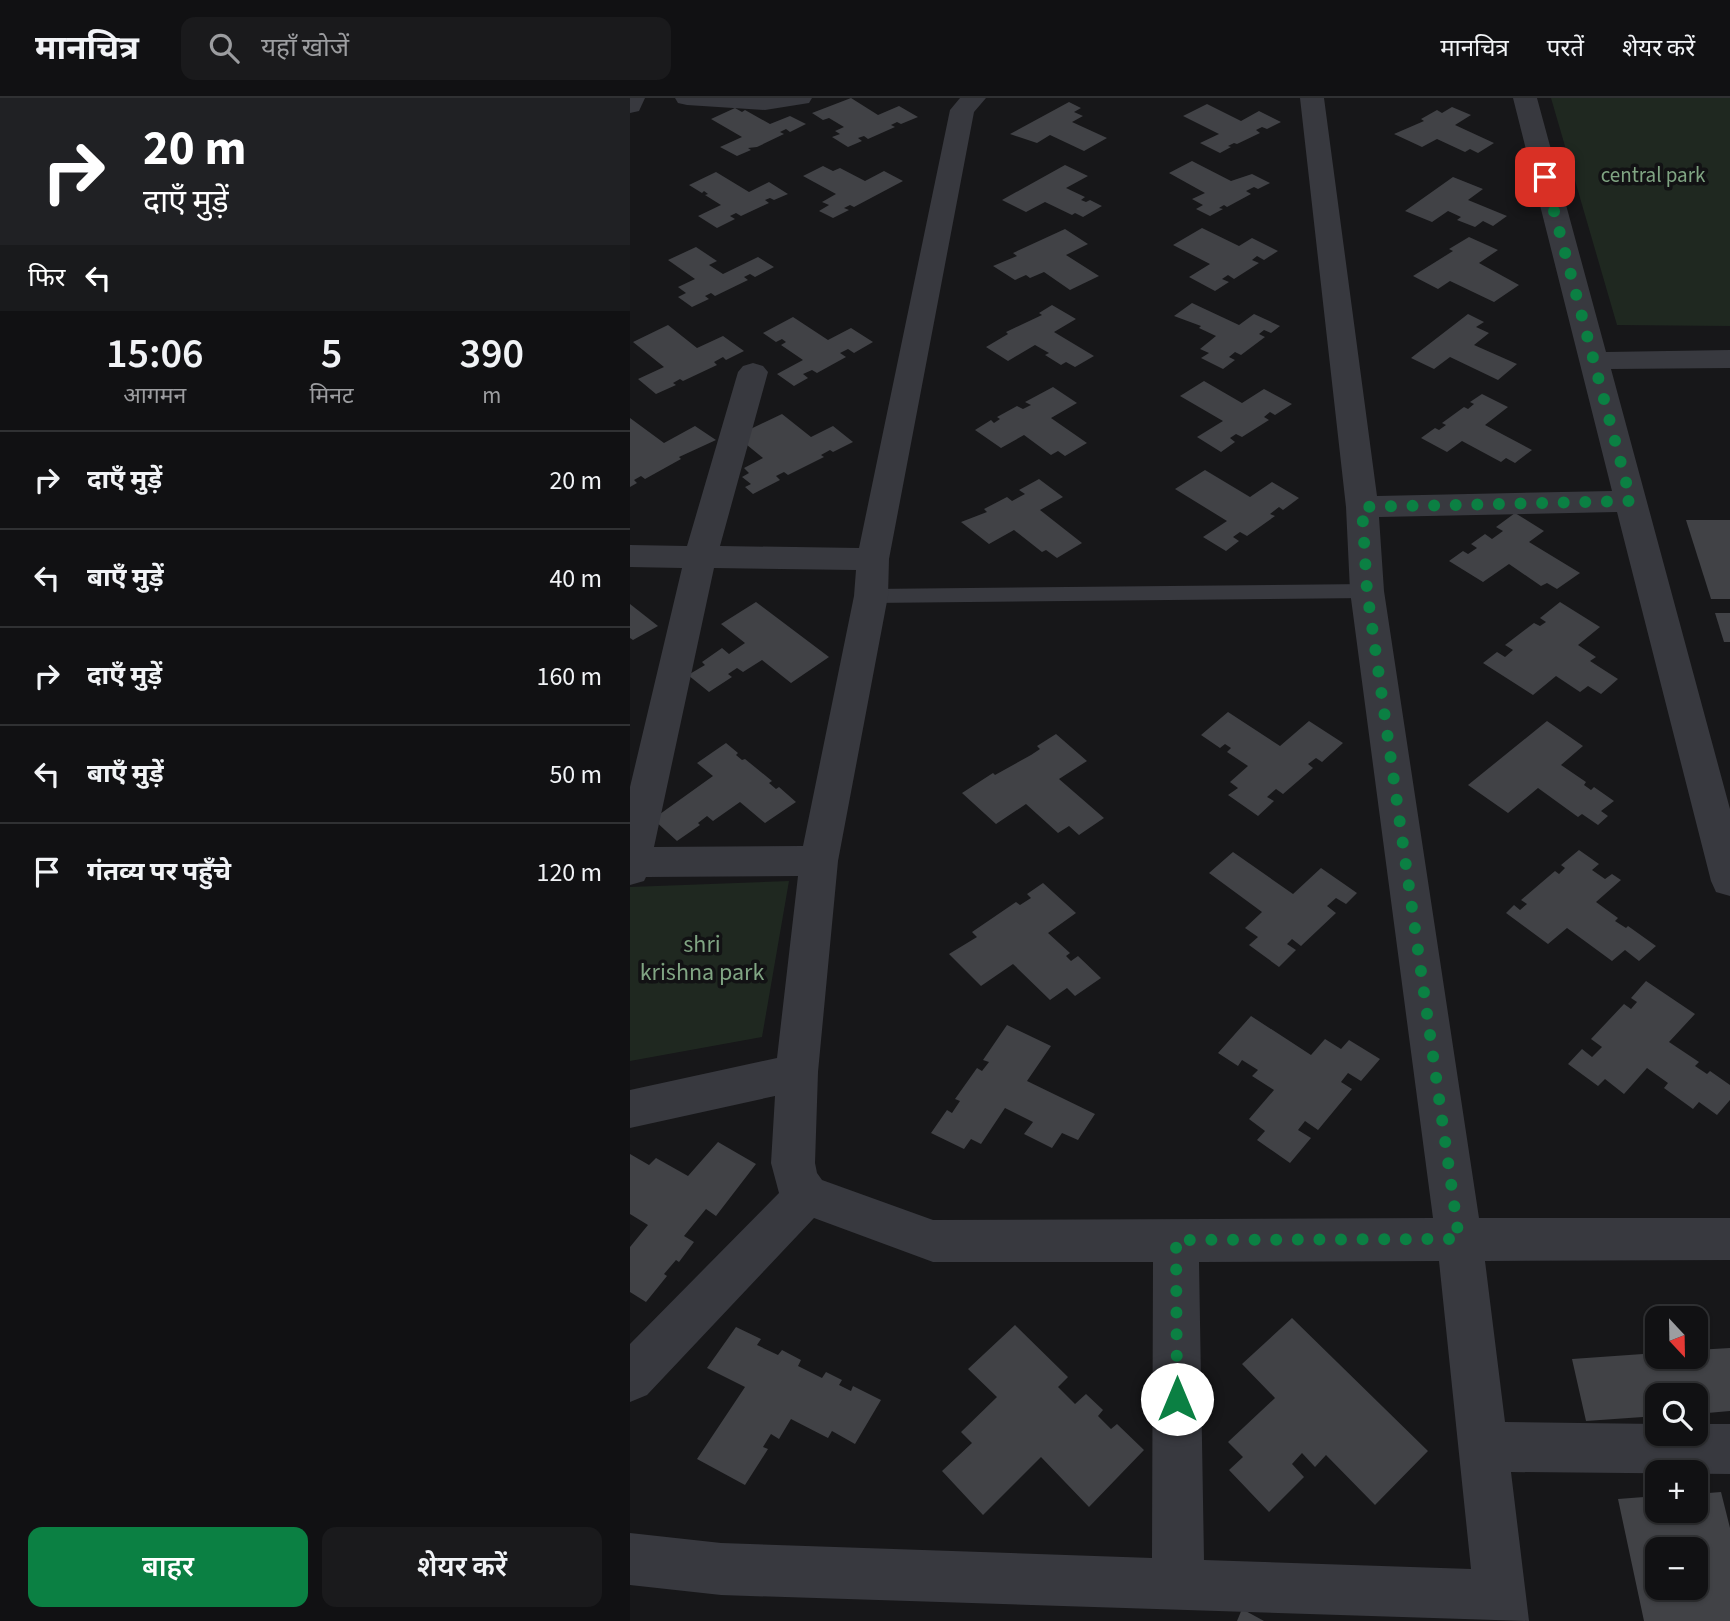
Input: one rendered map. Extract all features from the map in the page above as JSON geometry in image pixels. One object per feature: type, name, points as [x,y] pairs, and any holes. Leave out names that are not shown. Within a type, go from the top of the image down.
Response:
[{"type":"street","points":[[630,106],[634,98]]},
{"type":"street","points":[[687,98],[765,103],[800,98]]},
{"type":"street","points":[[630,1559],[721,1569],[1178,1585],[1502,1608],[1459,1239],[1367,591],[1362,507],[1312,98]]},
{"type":"street","points":[[1525,98],[1730,881]]},
{"type":"street","points":[[967,99],[962,110],[819,861],[797,1072],[793,1163],[796,1181],[807,1195],[933,1241],[1730,1239]]},
{"type":"street","points":[[1592,361],[1730,359]]},
{"type":"street","points":[[752,372],[700,559],[631,866],[819,861]]},
{"type":"street","points":[[1362,507],[1631,501]]},
{"type":"street","points":[[630,556],[700,559],[872,577]]},
{"type":"street","points":[[630,1109],[797,1072]]},
{"type":"street","points":[[630,1378],[807,1195]]},
{"type":"street","points":[[1176,1240],[1178,1585]]},
{"type":"street","points":[[1483,1447],[1730,1449]]},
{"type":"lane","points":[[872,577],[1367,591]]},
{"type":"green space","name":"central park","points":[[1551,98],[1730,98],[1730,326],[1617,325]]},
{"type":"green space","name":"shri krishna park","points":[[789,881],[762,1037],[630,1061],[630,887]]},
{"type":"building","points":[[851,98],[878,115],[899,106],[918,117],[901,124],[897,122],[891,125],[895,127],[868,139],[864,136],[858,138],[862,141],[848,147],[832,137],[840,134],[835,131],[844,127],[829,118],[823,120],[812,113]]},
{"type":"building","points":[[1069,102],[1081,108],[1074,112],[1083,116],[1072,122],[1107,138],[1084,151],[1050,135],[1037,143],[1010,134]]},
{"type":"building","points":[[1207,104],[1241,121],[1259,111],[1281,122],[1267,129],[1262,127],[1256,130],[1260,133],[1228,146],[1231,147],[1220,153],[1200,143],[1219,134],[1183,116]]},
{"type":"building","points":[[1452,107],[1471,115],[1455,125],[1494,143],[1478,153],[1470,149],[1465,152],[1437,139],[1422,147],[1394,134],[1424,121],[1421,119],[1437,110],[1442,113]]},
{"type":"building","points":[[735,108],[742,112],[745,110],[770,124],[790,116],[806,124],[790,132],[786,129],[780,132],[784,134],[757,147],[748,148],[751,150],[737,156],[720,147],[742,137],[711,119]]},
{"type":"building","points":[[1192,161],[1231,181],[1252,174],[1270,183],[1246,191],[1251,194],[1227,207],[1224,205],[1219,208],[1223,209],[1210,216],[1196,209],[1203,205],[1192,199],[1205,193],[1169,173]]},
{"type":"building","points":[[1065,165],[1088,176],[1066,188],[1085,197],[1081,200],[1090,200],[1102,206],[1083,217],[1075,213],[1072,215],[1045,202],[1026,212],[1002,200]]},
{"type":"building","points":[[823,166],[833,171],[840,168],[865,181],[884,171],[903,181],[854,207],[850,205],[844,208],[849,210],[833,218],[819,211],[829,205],[822,202],[836,194],[803,176]]},
{"type":"building","points":[[716,172],[749,192],[769,182],[788,194],[774,200],[765,200],[769,203],[741,216],[736,213],[730,216],[735,219],[717,228],[698,216],[721,205],[705,195],[708,194],[704,191],[702,193],[689,185]]},
{"type":"building","points":[[1453,177],[1483,189],[1468,200],[1507,216],[1493,226],[1483,221],[1475,227],[1457,220],[1461,217],[1448,211],[1432,222],[1405,211]]},
{"type":"building","points":[[1202,228],[1239,246],[1252,238],[1278,251],[1264,260],[1257,256],[1252,260],[1259,263],[1234,279],[1228,275],[1222,279],[1229,282],[1215,291],[1189,277],[1210,264],[1173,245]]},
{"type":"building","points":[[1065,229],[1088,244],[1066,255],[1099,276],[1070,290],[1044,272],[1015,280],[993,266],[1017,256],[1013,253]]},
{"type":"building","points":[[1469,237],[1498,250],[1479,263],[1519,285],[1494,302],[1450,281],[1438,289],[1413,276],[1453,251],[1449,249]]},
{"type":"building","points":[[696,247],[717,261],[709,265],[723,274],[758,257],[774,267],[755,277],[750,274],[744,277],[748,280],[715,296],[711,293],[705,296],[709,299],[692,307],[678,297],[686,293],[678,287],[695,279],[668,260]]},
{"type":"building","points":[[1192,303],[1239,325],[1254,314],[1280,326],[1271,333],[1264,330],[1259,334],[1265,337],[1241,355],[1235,352],[1229,357],[1235,360],[1223,369],[1201,358],[1209,353],[1200,349],[1216,336],[1199,328],[1201,326],[1174,316]]},
{"type":"building","points":[[1052,305],[1076,319],[1054,332],[1094,356],[1075,367],[1066,362],[1061,365],[1045,355],[1049,353],[1035,345],[1008,361],[986,347],[1008,334],[1006,332],[1042,315],[1039,313]]},
{"type":"building","points":[[1468,314],[1484,322],[1476,327],[1489,333],[1474,345],[1517,364],[1498,380],[1450,357],[1434,369],[1411,358]]},
{"type":"building","points":[[793,317],[828,340],[851,328],[873,342],[854,353],[848,349],[840,353],[846,357],[817,373],[812,370],[803,374],[808,378],[794,386],[777,374],[803,360],[781,345],[786,342],[782,339],[776,342],[763,333]]},
{"type":"building","points":[[668,325],[697,348],[723,336],[744,351],[726,360],[723,357],[714,362],[717,365],[683,381],[680,379],[673,383],[676,385],[656,394],[638,379],[664,367],[633,342]]},
{"type":"building","points":[[1204,381],[1242,403],[1264,389],[1292,404],[1275,415],[1270,412],[1264,417],[1269,420],[1242,437],[1236,434],[1230,438],[1235,442],[1221,452],[1197,437],[1223,421],[1180,396]]},
{"type":"building","points":[[1053,387],[1077,403],[1051,418],[1087,443],[1065,456],[1058,451],[1051,455],[1024,435],[1001,448],[975,430],[991,420],[994,423],[1000,419],[997,417],[1017,406],[1023,409],[1031,405],[1025,402]]},
{"type":"building","points":[[1482,394],[1508,407],[1485,425],[1532,450],[1515,463],[1506,458],[1501,462],[1462,441],[1447,452],[1421,438],[1435,428],[1439,430],[1446,425],[1442,423],[1464,407],[1468,409],[1474,404],[1470,402]]},
{"type":"building","points":[[782,414],[811,437],[833,426],[853,442],[833,452],[830,450],[821,455],[824,457],[788,475],[784,472],[776,476],[780,480],[753,494],[745,487],[751,484],[742,477],[749,473],[744,468],[763,458],[736,436]]},
{"type":"building","points":[[630,418],[664,443],[695,426],[716,440],[679,457],[681,459],[645,479],[641,476],[634,480],[637,483],[630,487]]},
{"type":"building","points":[[1205,470],[1250,497],[1272,482],[1299,498],[1283,510],[1279,507],[1270,514],[1275,516],[1247,536],[1240,532],[1233,537],[1239,541],[1226,551],[1203,537],[1227,521],[1175,489]]},
{"type":"building","points":[[1039,479],[1063,497],[1040,510],[1082,543],[1057,558],[1046,550],[1042,552],[1014,530],[989,544],[961,522],[987,512],[984,509],[1007,497],[1012,501],[1025,494],[1019,490]]},
{"type":"building","points":[[1515,513],[1544,531],[1529,542],[1580,573],[1557,589],[1547,583],[1541,586],[1509,564],[1483,582],[1449,561],[1463,551],[1468,554],[1477,548],[1471,544],[1485,534],[1492,539],[1503,531],[1496,527]]},
{"type":"building","points":[[1686,520],[1730,520],[1730,599],[1711,599]]},
{"type":"building","points":[[756,602],[829,657],[791,683],[762,660],[743,672],[737,668],[728,674],[732,677],[709,692],[688,675],[705,665],[702,662],[722,648],[729,654],[745,643],[721,624]]},
{"type":"building","points":[[1560,602],[1600,627],[1578,645],[1596,657],[1590,661],[1618,679],[1601,694],[1588,686],[1580,692],[1556,676],[1533,695],[1483,663],[1497,652],[1505,657],[1513,650],[1505,645],[1534,623],[1540,626],[1546,622],[1540,618]]},
{"type":"building","points":[[630,604],[658,626],[633,640],[630,638]]},
{"type":"building","points":[[1715,613],[1730,613],[1730,642],[1724,642]]},
{"type":"building","points":[[1228,712],[1280,746],[1309,721],[1343,743],[1322,762],[1316,758],[1308,764],[1313,768],[1283,794],[1276,789],[1267,797],[1274,801],[1258,816],[1228,795],[1238,788],[1230,782],[1248,766],[1227,752],[1231,748],[1225,744],[1220,748],[1201,735]]},
{"type":"building","points":[[1547,721],[1583,746],[1561,765],[1586,782],[1584,785],[1591,790],[1594,787],[1614,801],[1601,811],[1608,816],[1598,825],[1582,814],[1578,817],[1538,788],[1508,813],[1468,785]]},
{"type":"building","points":[[1056,734],[1087,761],[1059,779],[1104,818],[1079,835],[1069,826],[1058,833],[1026,804],[996,824],[962,793],[993,773],[995,775],[1031,755],[1040,749],[1037,746]]},
{"type":"building","points":[[726,743],[742,760],[745,759],[772,781],[769,783],[776,789],[779,787],[796,802],[765,823],[740,802],[713,821],[707,816],[698,823],[700,825],[677,841],[653,819],[713,776],[697,763]]},
{"type":"building","points":[[1579,850],[1599,864],[1592,870],[1605,879],[1612,874],[1621,880],[1596,902],[1618,918],[1615,921],[1626,928],[1628,926],[1656,946],[1639,961],[1625,950],[1612,961],[1567,928],[1548,944],[1506,913],[1514,905],[1520,910],[1527,904],[1521,900],[1555,871],[1559,874],[1565,868],[1561,865]]},
{"type":"building","points":[[1233,852],[1293,894],[1321,868],[1357,893],[1346,904],[1336,898],[1327,906],[1336,913],[1301,946],[1292,939],[1287,944],[1296,950],[1279,967],[1249,945],[1258,937],[1245,928],[1262,912],[1209,873]]},
{"type":"building","points":[[1043,883],[1076,913],[1048,933],[1070,953],[1066,956],[1071,961],[1078,956],[1101,978],[1075,996],[1067,988],[1050,1000],[1013,964],[981,986],[949,954],[977,937],[972,932],[1016,902],[1020,905],[1031,898],[1027,894]]},
{"type":"building","points":[[1646,981],[1695,1014],[1669,1042],[1699,1062],[1695,1066],[1707,1074],[1710,1071],[1730,1085],[1730,1100],[1717,1115],[1699,1102],[1693,1109],[1664,1088],[1668,1083],[1647,1068],[1624,1094],[1605,1079],[1598,1086],[1568,1064],[1582,1049],[1592,1057],[1602,1047],[1591,1039],[1624,1004],[1631,1009],[1637,1002],[1631,998]]},
{"type":"building","points":[[1251,1016],[1311,1055],[1325,1039],[1341,1049],[1349,1040],[1380,1059],[1361,1081],[1348,1073],[1341,1082],[1352,1089],[1318,1130],[1305,1121],[1298,1130],[1311,1138],[1290,1163],[1257,1140],[1265,1131],[1249,1119],[1274,1090],[1252,1076],[1258,1070],[1242,1060],[1238,1066],[1218,1053]]},
{"type":"building","points":[[1007,1025],[1051,1046],[1027,1081],[1095,1114],[1078,1140],[1062,1133],[1052,1148],[1024,1134],[1033,1122],[1005,1108],[981,1144],[971,1139],[964,1149],[931,1133],[947,1110],[952,1113],[960,1101],[955,1099],[977,1068],[982,1071],[989,1062],[983,1060]]},
{"type":"building","points":[[718,1142],[756,1164],[716,1216],[706,1209],[684,1236],[694,1242],[679,1262],[676,1260],[664,1274],[667,1276],[646,1302],[630,1292],[630,1247],[648,1225],[630,1214],[630,1154],[649,1165],[656,1158],[688,1176]]},
{"type":"building","points":[[1292,1318],[1428,1451],[1375,1505],[1326,1455],[1315,1467],[1302,1453],[1292,1464],[1304,1477],[1269,1512],[1229,1470],[1243,1457],[1228,1442],[1275,1398],[1242,1364]]},
{"type":"building","points":[[1015,1325],[1068,1377],[1058,1387],[1075,1404],[1086,1394],[1103,1410],[1098,1416],[1111,1429],[1117,1424],[1144,1450],[1089,1507],[1041,1457],[983,1515],[942,1471],[972,1443],[961,1432],[997,1397],[968,1369]]},
{"type":"building","points":[[736,1327],[761,1339],[757,1345],[778,1355],[782,1350],[801,1360],[798,1366],[822,1378],[826,1372],[842,1380],[839,1385],[851,1391],[853,1386],[881,1400],[855,1444],[832,1431],[828,1438],[791,1419],[779,1439],[771,1434],[763,1447],[768,1449],[745,1485],[697,1459],[745,1387],[707,1368]]},
{"type":"building","points":[[1730,1348],[1730,1411],[1708,1413],[1708,1383],[1645,1383],[1645,1417],[1586,1421],[1572,1359],[1645,1354],[1645,1369],[1708,1369],[1708,1349]]},
{"type":"building","points":[[1721,1492],[1730,1528],[1730,1621],[1644,1621],[1618,1499],[1645,1497],[1645,1523],[1708,1523],[1708,1493]]},
{"type":"building","points":[[1242,1609],[1264,1621],[1237,1621]]},
{"type":"route","points":[[1177,1399],[1176,1240],[1459,1239],[1367,591],[1362,507],[1631,501],[1545,177]]}]
